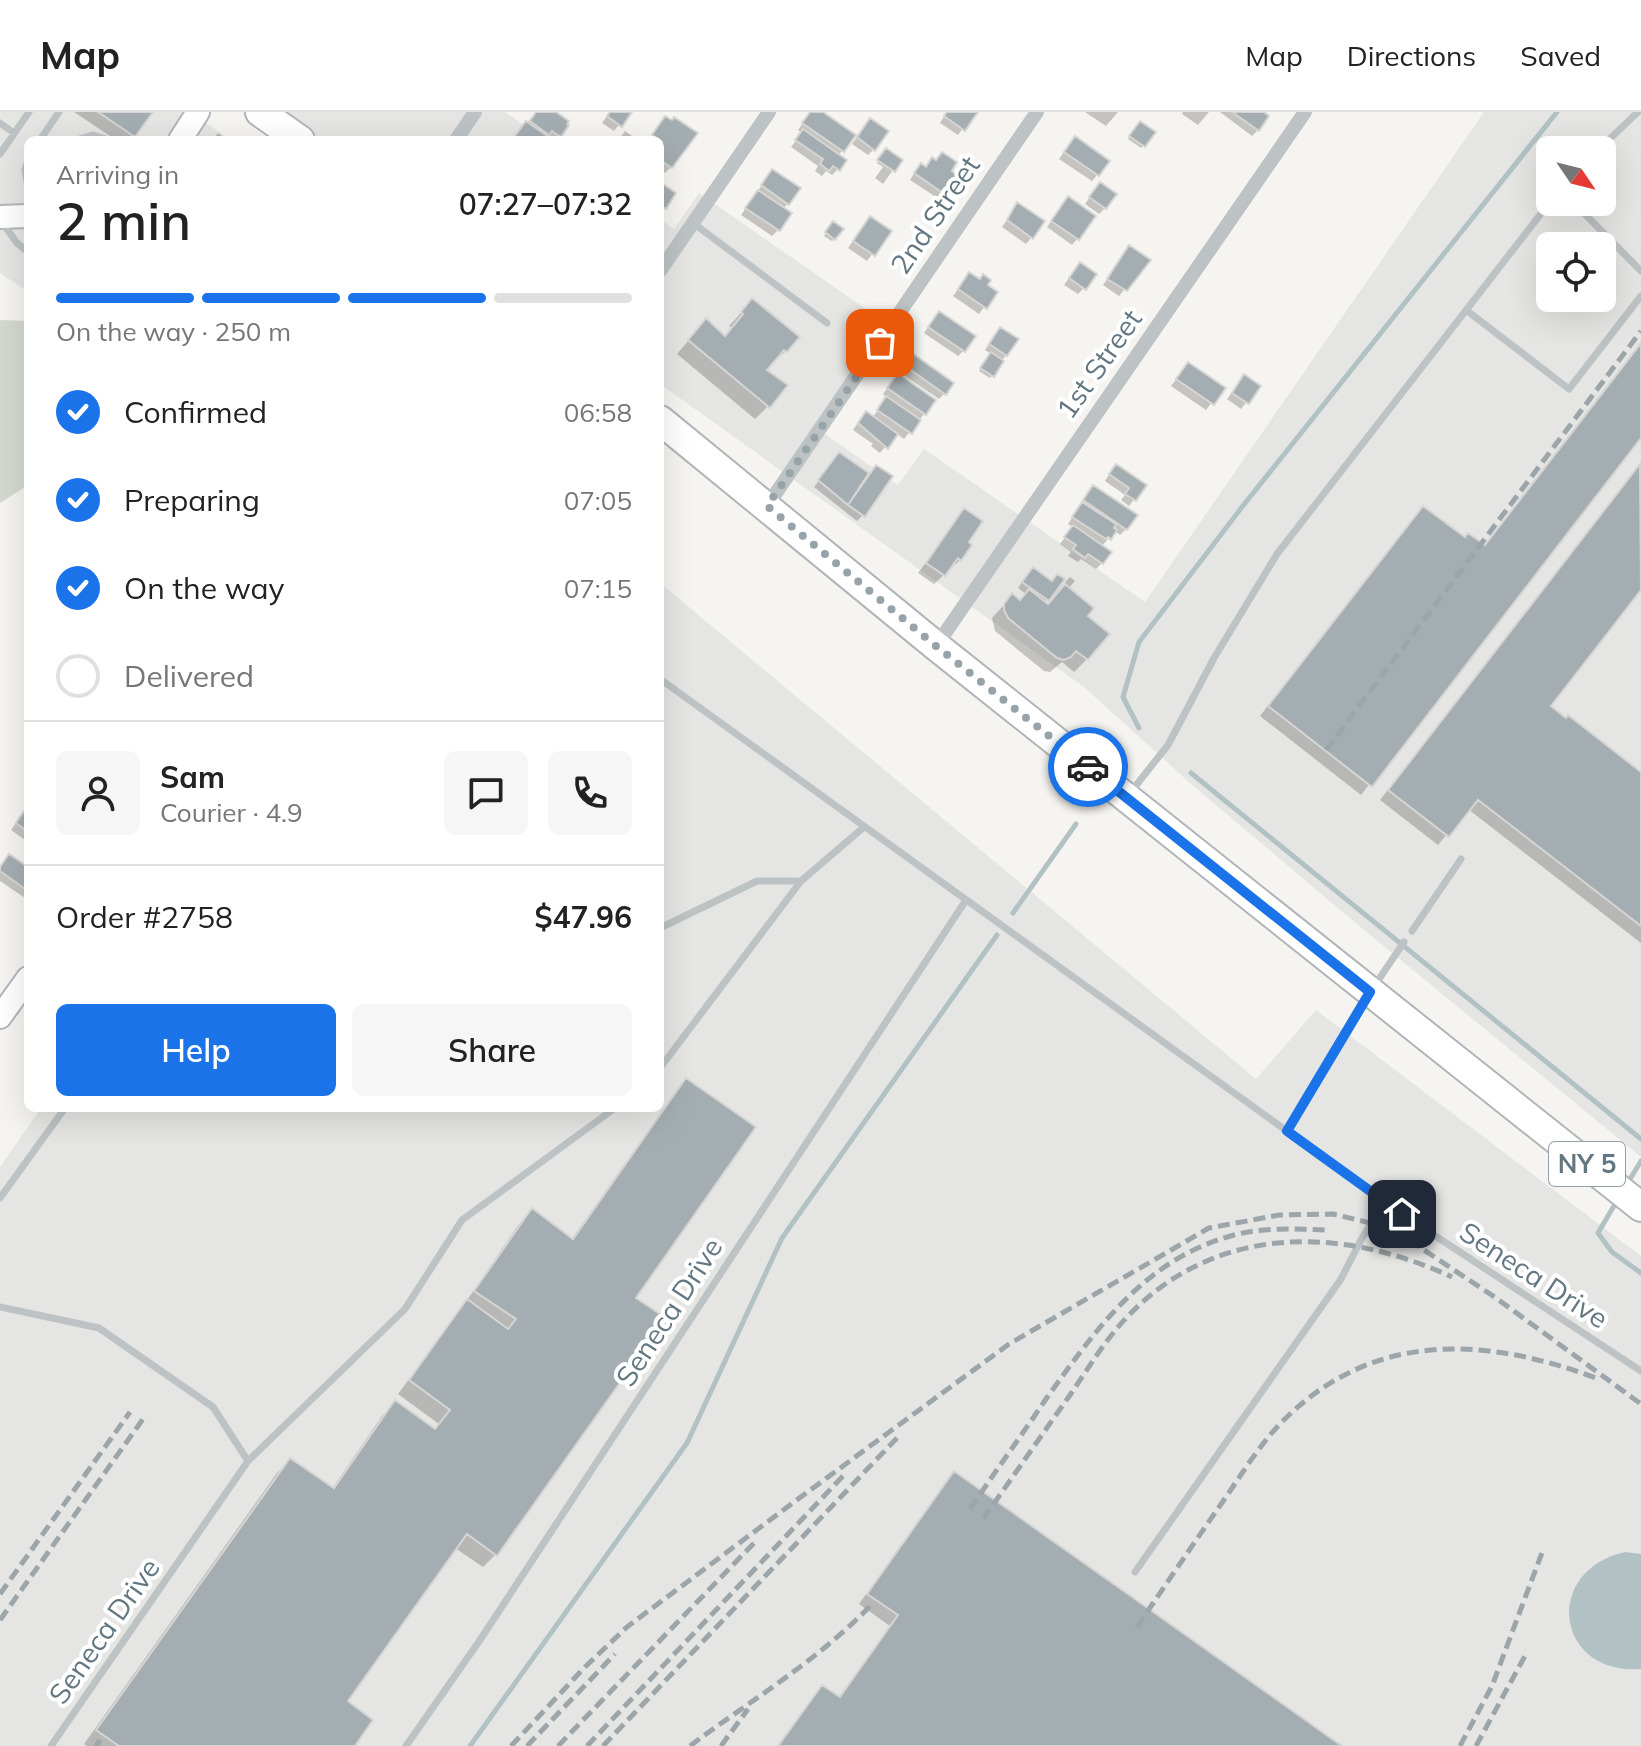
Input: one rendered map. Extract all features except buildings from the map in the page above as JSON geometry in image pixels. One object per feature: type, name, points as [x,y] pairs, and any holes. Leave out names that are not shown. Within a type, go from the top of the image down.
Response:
[{"type":"highway","points":[[260,112],[294,136]]},
{"type":"highway","name":"NY 5","points":[[664,423],[936,646],[1641,1207]]},
{"type":"street","points":[[183,136],[198,112]]},
{"type":"street","points":[[459,136],[475,112]]},
{"type":"street","points":[[664,265],[769,112]]},
{"type":"street","name":"2nd Street","points":[[767,506],[1037,112]]},
{"type":"street","name":"1st Street","points":[[936,646],[1305,112]]},
{"type":"street","points":[[0,218],[24,216]]},
{"type":"street","points":[[0,1017],[24,984]]},
{"type":"lane","points":[[0,154],[29,112]]},
{"type":"lane","points":[[43,136],[59,112]]},
{"type":"lane","points":[[1613,136],[1638,112]]},
{"type":"lane","points":[[0,123],[14,133]]},
{"type":"lane","points":[[1126,798],[1168,745],[1214,658],[1277,554],[1539,216]]},
{"type":"lane","points":[[1587,216],[1641,271]]},
{"type":"lane","points":[[0,218],[24,249]]},
{"type":"lane","points":[[693,223],[827,323]]},
{"type":"lane","points":[[1466,310],[1569,389],[1641,296]]},
{"type":"lane","name":"Seneca Drive","points":[[664,682],[1385,1203],[1641,1371]]},
{"type":"lane","points":[[664,1063],[801,881],[864,827]]},
{"type":"lane","points":[[1412,931],[1461,859]]},
{"type":"lane","points":[[664,926],[757,881],[801,881]]},
{"type":"lane","name":"Seneca Drive","points":[[406,1746],[480,1640],[966,900]]},
{"type":"lane","points":[[1287,1131],[1370,992],[1404,942]]},
{"type":"lane","points":[[0,1198],[62,1112]]},
{"type":"lane","name":"Seneca Drive","points":[[51,1746],[248,1461],[405,1309],[462,1220],[610,1112]]},
{"type":"lane","points":[[1135,1572],[1341,1279],[1385,1203]]},
{"type":"lane","points":[[0,1307],[99,1328],[213,1407],[248,1461]]},
{"type":"shaded area","points":[[0,112],[190,112],[225,136],[24,136],[24,289],[0,273]]},
{"type":"shaded area","points":[[275,112],[505,112],[539,136],[309,136]]},
{"type":"shaded area","points":[[1484,112],[1641,112],[1641,1157],[1364,930],[1191,784],[1084,687],[664,387],[664,222],[674,229],[699,193],[889,325],[818,429],[898,485],[924,449],[1145,602]]},
{"type":"shaded area","points":[[0,320],[24,321],[24,488],[0,503]]},
{"type":"shaded area","points":[[664,586],[1256,1079],[1316,1010],[1641,1256],[1641,1746],[0,1746],[0,1167],[38,1112],[664,1112]]},
{"type":"shaded area","points":[[1625,1552],[1641,1554],[1641,1669],[1612,1667],[1591,1656],[1576,1640],[1570,1620],[1571,1599],[1580,1579],[1598,1563]]},
{"type":"waterway","points":[[1139,728],[1123,697],[1139,642],[1242,507],[1557,112]]},
{"type":"waterway","points":[[1191,773],[1641,1139]]},
{"type":"waterway","points":[[1013,913],[1076,824]]},
{"type":"waterway","points":[[470,1746],[687,1443],[782,1238],[997,935]]},
{"type":"waterway","points":[[1627,1184],[1641,1161]]},
{"type":"waterway","points":[[1618,1199],[1598,1233],[1612,1252],[1641,1273]]},
{"type":"railway","points":[[1326,750],[1641,331]]},
{"type":"railway","points":[[511,1746],[627,1627],[794,1502],[1009,1344],[1209,1228],[1279,1215],[1333,1214],[1391,1228],[1496,1298],[1641,1404]]},
{"type":"railway","points":[[970,1509],[1084,1347],[1104,1322],[1149,1279],[1175,1260],[1234,1235],[1268,1230],[1325,1230]]},
{"type":"railway","points":[[983,1519],[1119,1326],[1162,1286],[1200,1264],[1240,1250],[1282,1243],[1324,1242],[1410,1260],[1452,1277]]},
{"type":"railway","points":[[1137,1627],[1271,1434],[1324,1387],[1360,1368],[1397,1355],[1436,1350],[1475,1350],[1515,1355],[1596,1378]]},
{"type":"railway","points":[[0,1594],[130,1412]]},
{"type":"railway","points":[[0,1620],[143,1419]]},
{"type":"railway","points":[[603,1746],[897,1438]]},
{"type":"railway","points":[[587,1746],[843,1476]]},
{"type":"railway","points":[[558,1746],[755,1542]]},
{"type":"railway","points":[[1460,1746],[1492,1686],[1543,1550]]},
{"type":"railway","points":[[690,1746],[807,1661],[872,1604]]},
{"type":"railway","points":[[527,1746],[615,1654]]},
{"type":"railway","points":[[1476,1746],[1526,1654]]},
{"type":"railway","points":[[721,1746],[748,1709]]},
{"type":"railway","points":[[96,1746],[100,1740]]},
{"type":"way so far","points":[[880,343],[767,506],[1088,767]]},
{"type":"route","points":[[1088,767],[1370,992],[1287,1131],[1402,1214]]}]
